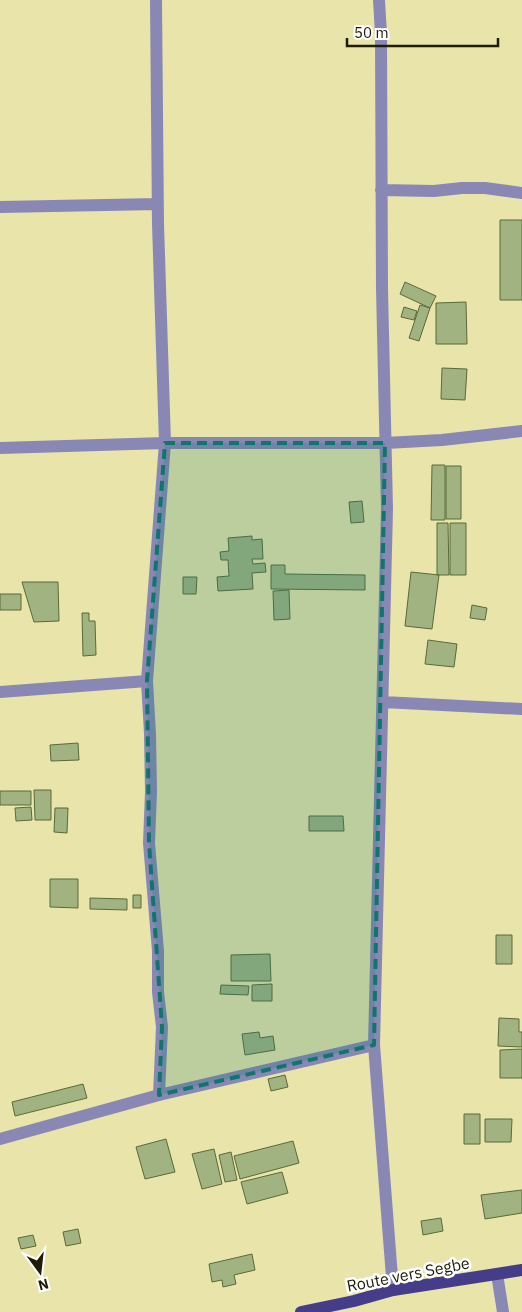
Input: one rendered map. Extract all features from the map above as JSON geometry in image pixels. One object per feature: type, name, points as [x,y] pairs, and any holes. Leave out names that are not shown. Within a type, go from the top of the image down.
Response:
[{"type":"main road","name":"Route vers Segbe","points":[[301,1312],[354,1301],[393,1290],[522,1270]]},
{"type":"street","points":[[156,0],[158,204],[165,443],[147,681],[151,792],[149,843],[158,951],[158,992],[162,1027],[159,1095]]},
{"type":"street","points":[[378,0],[381,34],[382,289],[387,509],[374,1045],[393,1290]]},
{"type":"street","points":[[381,190],[485,188],[522,193]]},
{"type":"street","points":[[0,207],[158,204]]},
{"type":"street","points":[[0,448],[165,443],[386,442],[442,440],[522,431]]},
{"type":"street","points":[[0,692],[147,681]]},
{"type":"street","points":[[383,702],[522,709]]},
{"type":"street","points":[[0,1139],[159,1095],[374,1045]]},
{"type":"street","points":[[496,1274],[503,1312]]},
{"type":"highlighted area","points":[[165,443],[385,443],[374,1045],[159,1095],[162,1027],[149,843],[147,681]]},
{"type":"building","points":[[500,220],[522,220],[522,300],[500,300]]},
{"type":"building","points":[[405,282],[436,296],[430,308],[400,294]]},
{"type":"building","points":[[466,302],[467,344],[436,344],[436,303]]},
{"type":"building","points":[[420,305],[430,308],[419,341],[409,338]]},
{"type":"building","points":[[404,307],[417,311],[414,320],[401,317]]},
{"type":"building","points":[[442,368],[467,369],[465,400],[441,399]]},
{"type":"building","points":[[432,465],[445,465],[445,520],[431,520]]},
{"type":"building","points":[[446,466],[461,466],[461,519],[446,519]]},
{"type":"building","points":[[362,501],[364,522],[351,523],[349,502]]},
{"type":"building","points":[[437,523],[448,523],[449,575],[437,575]]},
{"type":"building","points":[[450,523],[466,523],[466,575],[450,575]]},
{"type":"building","points":[[252,536],[252,540],[262,539],[263,559],[252,559],[253,564],[265,563],[266,572],[252,573],[253,589],[218,591],[217,577],[229,576],[228,560],[221,560],[220,552],[229,551],[228,538]]},
{"type":"building","points":[[271,565],[285,565],[285,574],[365,575],[365,590],[271,589]]},
{"type":"building","points":[[411,572],[439,575],[432,629],[405,626]]},
{"type":"building","points":[[183,577],[197,577],[196,594],[183,594]]},
{"type":"building","points":[[22,582],[58,582],[59,621],[34,622]]},
{"type":"building","points":[[289,590],[290,619],[274,620],[273,591]]},
{"type":"building","points":[[0,594],[21,594],[21,610],[0,610]]},
{"type":"building","points":[[472,605],[487,608],[485,620],[470,618]]},
{"type":"building","points":[[82,613],[89,613],[89,621],[95,621],[96,655],[83,656]]},
{"type":"building","points":[[428,640],[457,644],[454,667],[425,664]]},
{"type":"building","points":[[78,743],[79,760],[51,761],[50,745]]},
{"type":"building","points":[[34,790],[51,790],[51,820],[35,820]]},
{"type":"building","points":[[0,791],[31,791],[31,805],[0,805]]},
{"type":"building","points":[[31,807],[32,820],[16,821],[15,808]]},
{"type":"building","points":[[55,808],[68,808],[67,833],[54,832]]},
{"type":"building","points":[[309,816],[343,816],[344,831],[309,831]]},
{"type":"building","points":[[50,879],[78,879],[78,908],[50,907]]},
{"type":"building","points":[[133,895],[141,895],[141,908],[133,908]]},
{"type":"building","points":[[90,898],[127,899],[127,910],[90,909]]},
{"type":"building","points":[[496,935],[512,935],[512,964],[496,964]]},
{"type":"building","points":[[270,954],[271,981],[231,981],[231,955]]},
{"type":"building","points":[[272,984],[272,1001],[252,1001],[252,985]]},
{"type":"building","points":[[221,985],[249,986],[248,995],[220,994]]},
{"type":"building","points":[[499,1018],[519,1019],[519,1032],[522,1032],[522,1047],[498,1046]]},
{"type":"building","points":[[259,1032],[260,1038],[273,1036],[275,1050],[245,1055],[242,1034]]},
{"type":"building","points":[[522,1049],[522,1078],[500,1078],[500,1050]]},
{"type":"building","points":[[285,1075],[288,1087],[271,1091],[268,1079]]},
{"type":"building","points":[[83,1084],[87,1098],[15,1116],[12,1102]]},
{"type":"building","points":[[464,1114],[480,1114],[480,1144],[464,1144]]},
{"type":"building","points":[[485,1119],[512,1119],[511,1142],[485,1142]]},
{"type":"building","points":[[166,1139],[175,1172],[145,1179],[136,1147]]},
{"type":"building","points":[[293,1141],[299,1163],[240,1179],[234,1156]]},
{"type":"building","points":[[214,1149],[222,1184],[202,1189],[192,1154]]},
{"type":"building","points":[[231,1152],[237,1180],[225,1182],[219,1155]]},
{"type":"building","points":[[282,1172],[288,1193],[247,1204],[241,1182]]},
{"type":"building","points":[[522,1190],[522,1213],[485,1219],[481,1195]]},
{"type":"building","points":[[441,1218],[443,1231],[423,1235],[421,1221]]},
{"type":"building","points":[[78,1229],[81,1243],[66,1246],[63,1232]]},
{"type":"building","points":[[33,1235],[36,1246],[21,1249],[18,1238]]},
{"type":"building","points":[[252,1254],[255,1270],[234,1275],[236,1284],[223,1287],[222,1280],[212,1282],[209,1264]]}]
